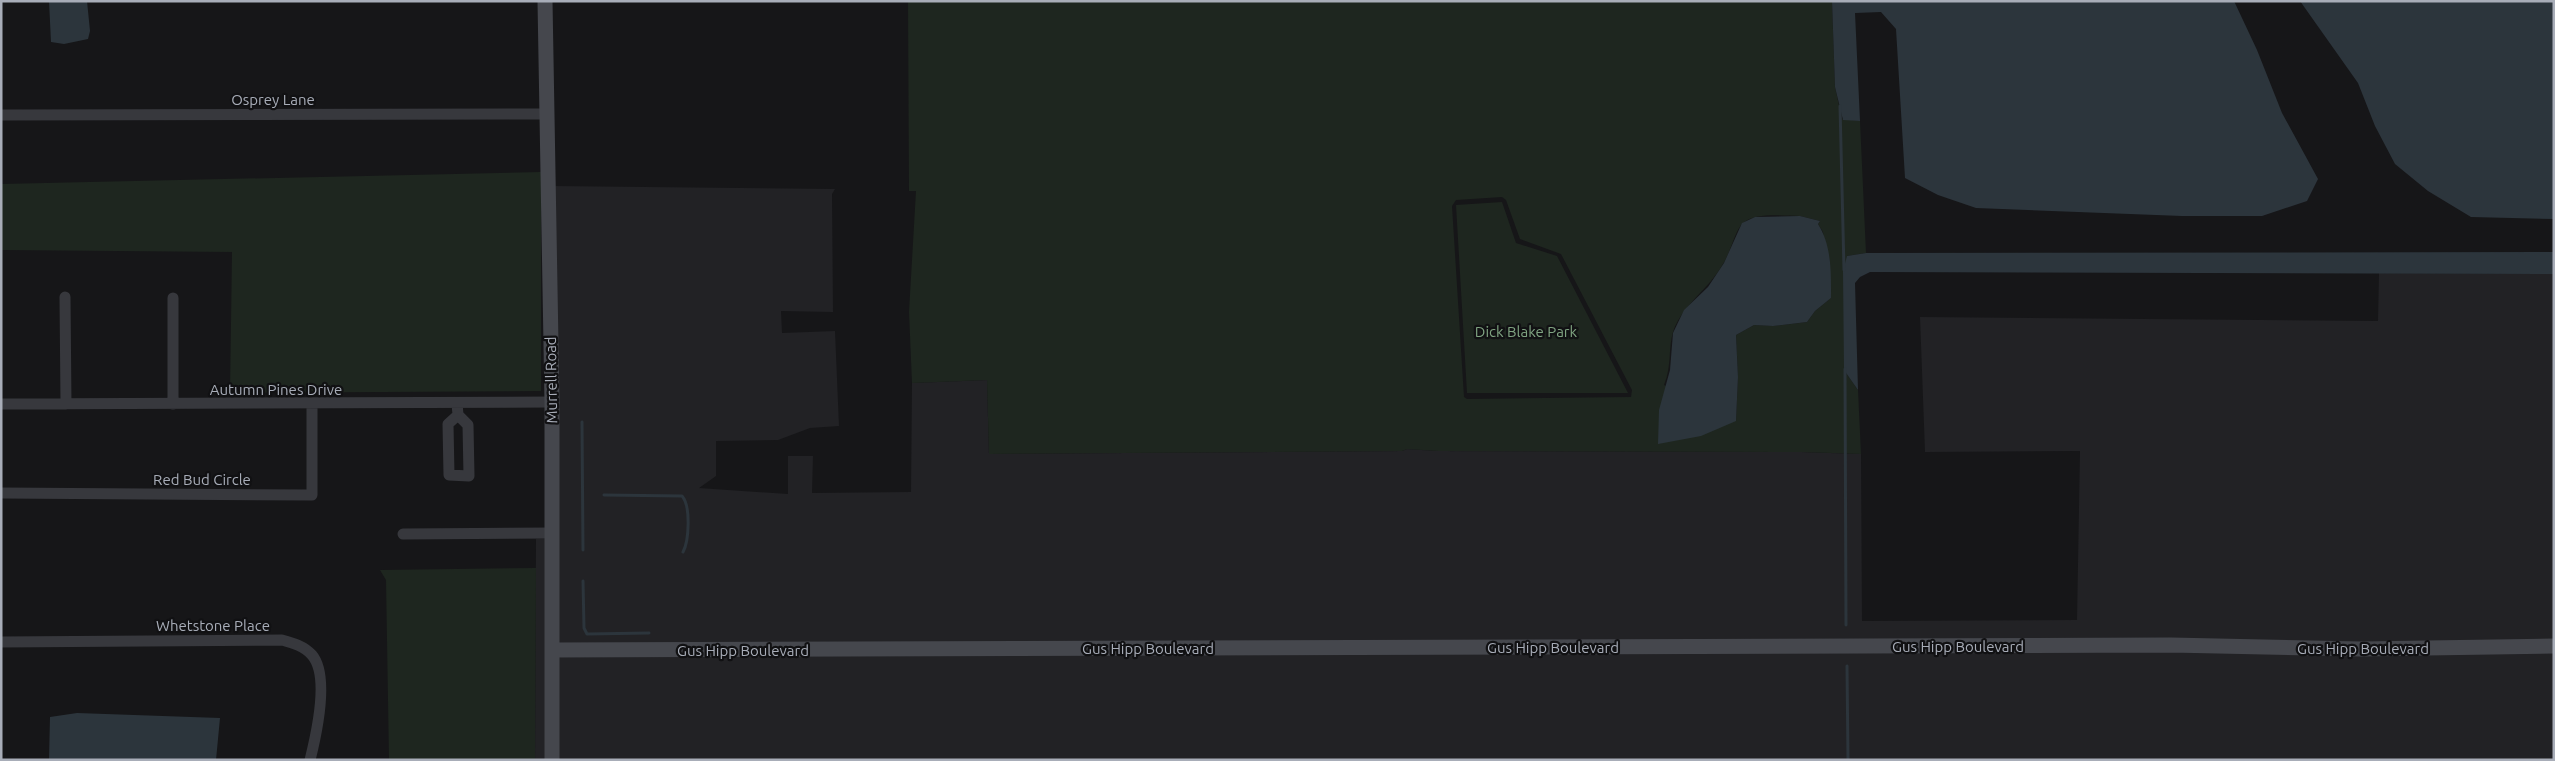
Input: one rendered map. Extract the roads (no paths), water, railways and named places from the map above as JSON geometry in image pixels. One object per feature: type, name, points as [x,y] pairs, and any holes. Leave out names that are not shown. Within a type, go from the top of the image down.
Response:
[{"type":"street","name":"Murrell Road","points":[[545,1],[545,114],[552,402],[552,760]]},
{"type":"street","name":"Osprey Lane","points":[[1,115],[545,114]]},
{"type":"street","points":[[65,297],[66,404]]},
{"type":"street","points":[[172,298],[173,404]]},
{"type":"street","name":"Autumn Pines Drive","points":[[1,404],[552,402]]},
{"type":"street","points":[[458,403],[458,415],[468,425],[470,476],[449,475],[448,424],[458,415]]},
{"type":"street","name":"Red Bud Circle","points":[[1,493],[312,495],[312,404]]},
{"type":"street","points":[[403,534],[553,533]]},
{"type":"street","name":"Whetstone Place","points":[[1,642],[282,640],[294,643],[304,648],[313,656],[319,670],[320,724],[310,760]]},
{"type":"street","name":"Gus Hipp Boulevard","points":[[552,650],[2162,645],[2361,649],[2554,646]]},
{"type":"waterway","points":[[1840,106],[1844,270]]},
{"type":"waterway","points":[[1845,369],[1846,625]]},
{"type":"waterway","points":[[582,422],[583,550]]},
{"type":"waterway","points":[[604,495],[682,496],[688,515],[687,540],[683,552]]},
{"type":"waterway","points":[[583,581],[584,628],[587,634],[649,633]]},
{"type":"waterway","points":[[1847,666],[1848,760]]},
{"type":"park label","name":"Dick Blake Park","points":[[1526,331]]}]
